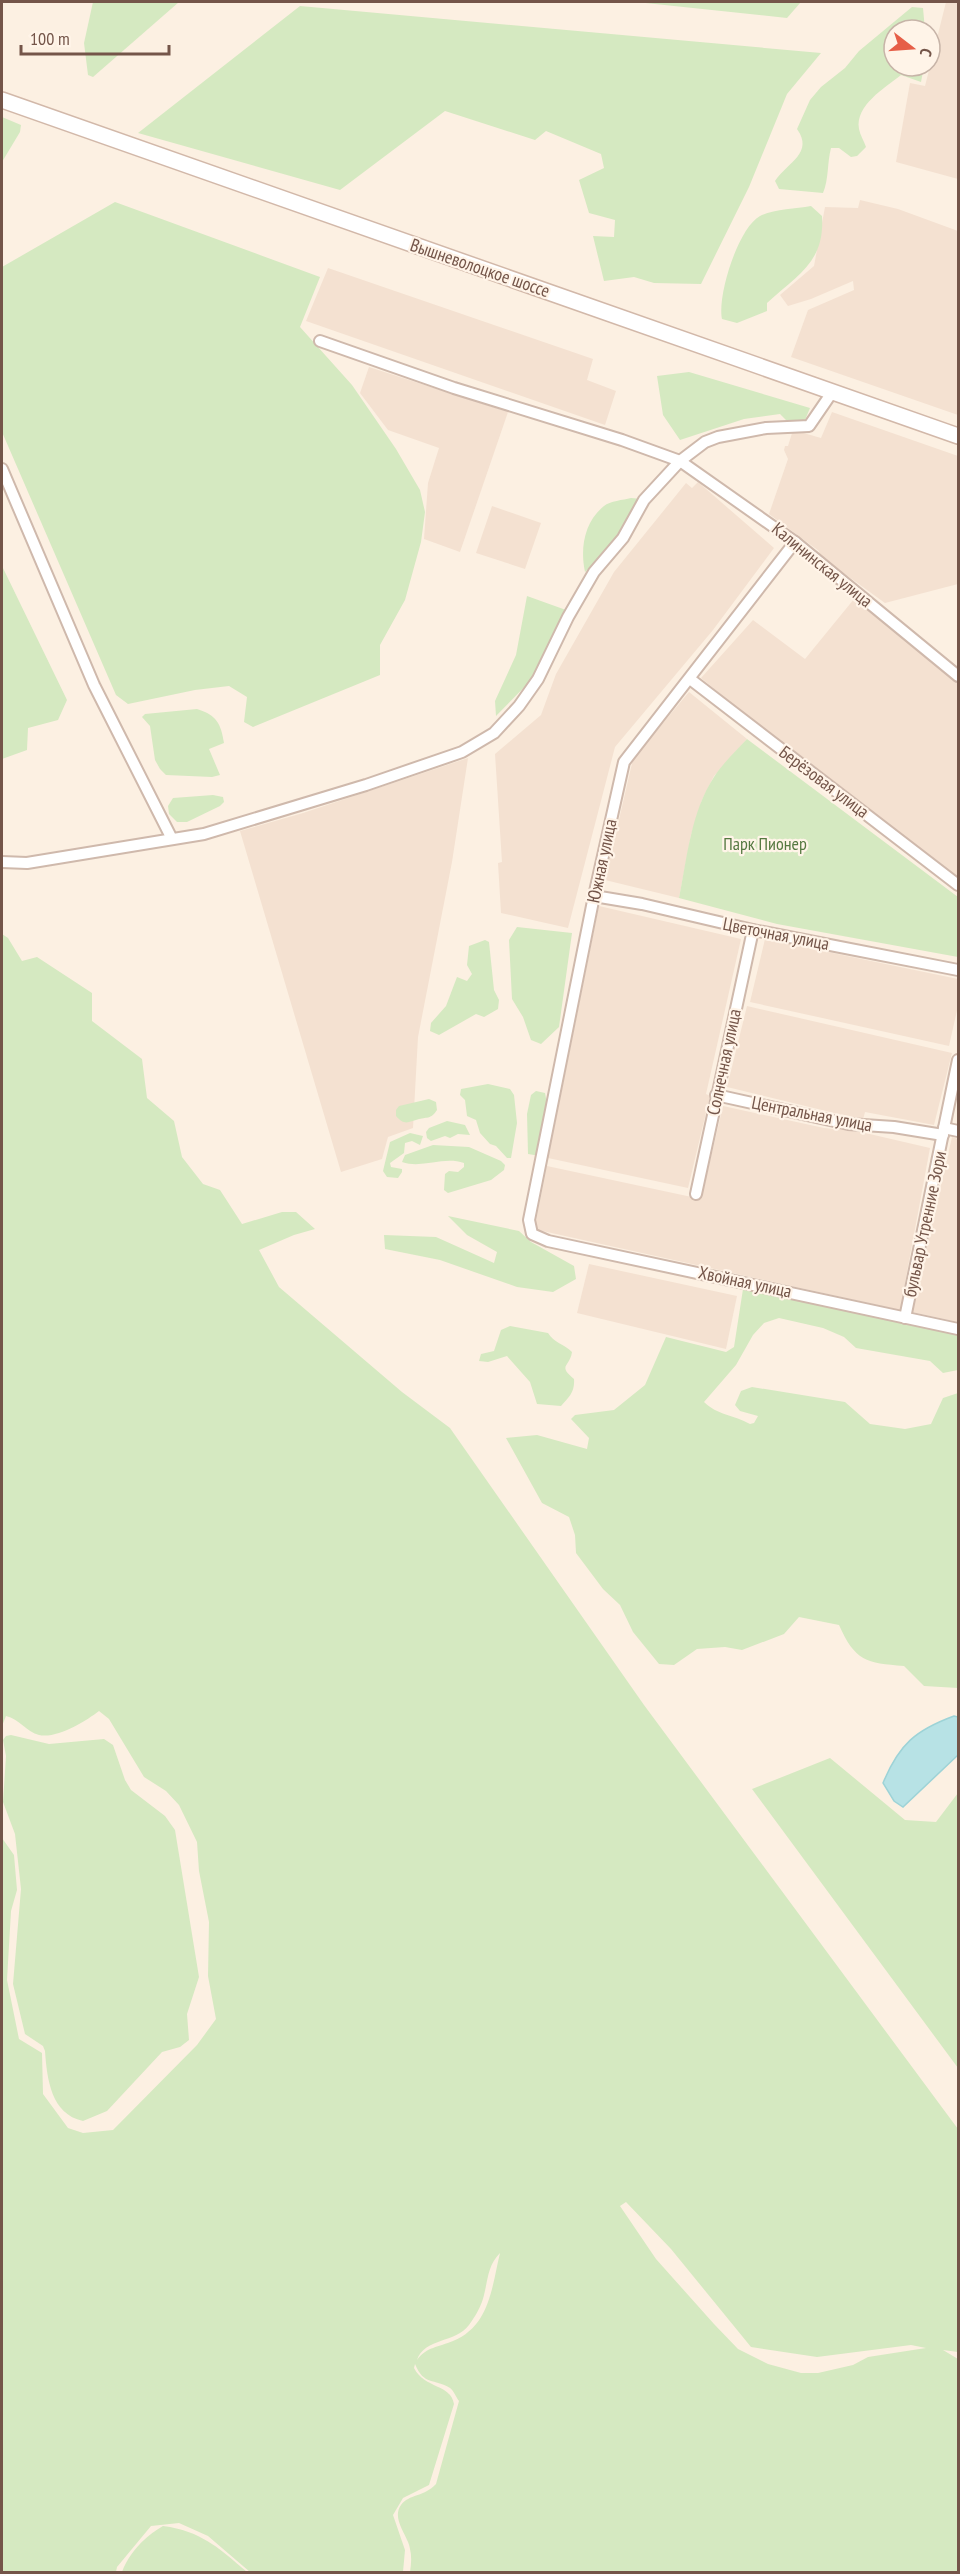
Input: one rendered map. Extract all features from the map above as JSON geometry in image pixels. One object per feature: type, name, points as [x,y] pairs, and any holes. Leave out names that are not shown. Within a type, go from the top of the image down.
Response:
[{"type":"main road","name":"Вышневолоцкое шоссе","points":[[2,100],[958,436]]},
{"type":"street","name":"Калининская улица","points":[[320,341],[454,388],[622,440],[680,461],[795,542],[958,676]]},
{"type":"street","points":[[2,862],[27,862],[204,834],[462,753],[494,733],[519,706],[538,679],[568,617],[594,572],[623,538],[644,500],[680,461],[705,442],[718,437],[766,428],[809,426],[833,391]]},
{"type":"street","points":[[2,469],[94,685],[172,839]]},
{"type":"street","name":"Южная улица","points":[[532,1234],[529,1220],[594,896],[624,762],[630,751],[690,679],[795,542]]},
{"type":"street","name":"Берёзовая улица","points":[[690,679],[958,885]]},
{"type":"street","name":"Цветочная улица","points":[[594,896],[958,970]]},
{"type":"street","name":"Солнечная улица","points":[[696,1194],[753,930]]},
{"type":"street","name":"бульвар Утренние Зори","points":[[905,1318],[958,1060]]},
{"type":"street","name":"Центральная улица","points":[[716,1095],[848,1124],[958,1131]]},
{"type":"street","name":"Хвойная улица","points":[[532,1234],[548,1241],[958,1329]]},
{"type":"shaded area","points":[[946,2],[958,2],[958,179],[896,162],[910,83],[925,86],[927,78],[942,78],[942,18]]},
{"type":"shaded area","points":[[860,200],[898,209],[958,231],[958,415],[791,357],[808,310],[854,290],[853,281],[788,306],[780,295],[814,266],[825,207],[858,208]]},
{"type":"shaded area","points":[[328,268],[593,359],[587,380],[616,391],[605,425],[306,321]]},
{"type":"shaded area","points":[[369,367],[508,412],[460,552],[424,539],[428,483],[439,448],[388,430],[360,393]]},
{"type":"shaded area","points":[[832,412],[958,456],[958,584],[885,603],[820,556],[819,551],[769,514],[788,459],[784,450],[785,446],[788,446],[793,430],[821,438]]},
{"type":"shaded area","points":[[698,482],[774,548],[713,630],[615,747],[568,928],[501,913],[498,863],[502,862],[495,754],[541,715],[556,674],[614,572],[686,483],[692,488]]},
{"type":"shaded area","points":[[492,506],[541,523],[525,569],[476,553]]},
{"type":"shaded area","points":[[854,599],[958,684],[958,880],[775,739],[701,678],[753,620],[805,659]]},
{"type":"shaded area","points":[[689,692],[747,739],[714,776],[702,800],[691,835],[679,898],[605,880],[633,759]]},
{"type":"shaded area","points":[[468,758],[452,862],[418,1037],[413,1128],[388,1137],[382,1159],[341,1172],[240,831],[303,813]]},
{"type":"shaded area","points":[[599,906],[741,939],[706,1094],[710,1096],[688,1188],[548,1158]]},
{"type":"shaded area","points":[[765,939],[958,979],[958,1006],[949,1046],[750,1002]]},
{"type":"shaded area","points":[[747,1006],[952,1053],[934,1125],[865,1112],[863,1120],[727,1087]]},
{"type":"shaded area","points":[[723,1106],[824,1128],[861,1132],[930,1148],[900,1310],[538,1230],[535,1226],[547,1166],[701,1199]]},
{"type":"shaded area","points":[[952,1137],[958,1139],[958,1322],[912,1312]]},
{"type":"shaded area","points":[[589,1264],[737,1296],[726,1349],[577,1313]]},
{"type":"green space","points":[[93,2],[179,2],[93,77],[88,75],[84,43]]},
{"type":"green space","points":[[636,2],[801,2],[787,18]]},
{"type":"green space","points":[[300,6],[821,53],[787,94],[749,187],[701,284],[654,283],[634,277],[604,281],[593,236],[614,237],[615,220],[589,213],[579,180],[604,168],[601,154],[546,131],[535,140],[445,111],[340,190],[138,133]]},
{"type":"green space","points":[[912,7],[923,8],[924,18],[899,18]]},
{"type":"green space","points":[[882,32],[882,78],[897,78],[872,98],[862,112],[859,120],[860,131],[866,147],[857,156],[851,157],[839,148],[831,148],[823,193],[779,189],[775,181],[801,151],[803,145],[797,129],[810,100],[821,87],[845,68],[859,51]]},
{"type":"green space","points":[[910,78],[922,78],[921,82]]},
{"type":"green space","points":[[2,117],[21,125],[20,132],[2,162]]},
{"type":"green space","points":[[115,202],[320,277],[300,327],[352,385],[396,449],[420,490],[425,512],[421,542],[405,600],[380,645],[380,675],[253,727],[244,722],[247,697],[229,686],[195,690],[128,704],[116,695],[2,432],[2,267]]},
{"type":"green space","points":[[811,206],[822,216],[822,232],[814,257],[807,267],[767,303],[767,311],[737,323],[722,319],[723,295],[731,263],[744,234],[752,223],[760,216],[772,212]]},
{"type":"green space","points":[[689,372],[810,408],[805,420],[786,420],[780,414],[744,419],[680,440],[663,415],[657,376]]},
{"type":"green space","points":[[631,498],[642,499],[622,537],[585,572],[583,554],[585,536],[592,520],[597,512],[607,504]]},
{"type":"green space","points":[[2,566],[67,700],[58,720],[28,728],[27,750],[2,759]]},
{"type":"green space","points":[[527,596],[566,610],[538,673],[496,716],[495,701],[516,655]]},
{"type":"green space","points":[[197,709],[214,717],[221,731],[224,743],[209,749],[220,775],[212,777],[166,775],[155,760],[150,726],[142,717],[145,714]]},
{"type":"green space","name":"Парк Пионер","points":[[747,739],[958,897],[958,957],[777,924],[679,898],[691,836],[700,805],[706,791],[725,762]]},
{"type":"green space","points":[[213,795],[223,797],[224,802],[187,822],[177,822],[169,814],[168,806],[173,798]]},
{"type":"green space","points":[[517,927],[572,933],[559,1027],[541,1044],[531,1040],[523,1017],[512,999],[509,940]]},
{"type":"green space","points":[[2,934],[8,938],[22,961],[37,957],[92,993],[92,1021],[142,1059],[147,1098],[174,1121],[182,1157],[203,1184],[220,1190],[242,1224],[282,1212],[296,1212],[315,1229],[259,1250],[279,1287],[402,1392],[450,1428],[644,1705],[958,2129],[958,2352],[943,2350],[958,2359],[958,2572],[410,2572],[411,2552],[399,2521],[398,2510],[404,2501],[427,2491],[436,2484],[459,2401],[450,2388],[422,2376],[415,2364],[414,2368],[419,2375],[448,2393],[454,2404],[429,2485],[403,2498],[393,2515],[405,2550],[403,2572],[250,2572],[208,2536],[179,2523],[151,2526],[117,2567],[116,2572],[2,2572],[2,1838],[14,1855],[17,1890],[11,1911],[7,1980],[19,2039],[42,2053],[43,2094],[68,2128],[83,2133],[113,2130],[197,2045],[216,2019],[208,1976],[209,1922],[199,1871],[197,1842],[179,1805],[166,1791],[144,1777],[109,1719],[99,1711],[79,1724],[46,1736],[31,1731],[6,1716],[2,1726]],"holes":[[[626,2202],[671,2249],[751,2347],[817,2357],[911,2345],[926,2348],[868,2357],[853,2365],[818,2373],[801,2373],[768,2364],[738,2349],[656,2259],[620,2206]],[[500,2253],[487,2304],[475,2326],[453,2341],[429,2350],[417,2360],[426,2348],[456,2335],[469,2325],[480,2307],[491,2267]]]},
{"type":"green space","points":[[485,940],[489,942],[494,990],[499,1000],[498,1009],[484,1017],[476,1014],[439,1035],[430,1031],[431,1023],[446,1006],[457,977],[467,981],[472,974],[467,965],[469,946]]},
{"type":"green space","points":[[488,1084],[510,1089],[514,1095],[517,1123],[511,1158],[507,1158],[480,1133],[476,1120],[467,1116],[465,1100],[460,1095],[461,1089]]},
{"type":"green space","points":[[536,1091],[545,1093],[547,1104],[540,1156],[528,1154],[527,1114],[531,1095]]},
{"type":"green space","points":[[429,1099],[436,1102],[437,1110],[431,1116],[407,1122],[396,1116],[399,1106]]},
{"type":"green space","points":[[447,1121],[465,1125],[470,1135],[458,1134],[450,1138],[445,1136],[431,1141],[427,1138],[426,1132],[429,1128]]},
{"type":"green space","points":[[410,1133],[423,1136],[420,1145],[412,1141],[405,1143],[404,1153],[390,1163],[391,1167],[402,1169],[402,1172],[398,1178],[387,1177],[383,1171],[390,1142]]},
{"type":"green space","points":[[433,1145],[469,1147],[501,1161],[505,1165],[504,1170],[491,1180],[448,1193],[444,1190],[445,1174],[449,1171],[458,1172],[464,1167],[464,1163],[448,1161],[410,1164],[402,1162],[405,1155]]},
{"type":"green space","points":[[448,1216],[519,1231],[531,1242],[574,1266],[576,1279],[553,1292],[517,1287],[440,1260],[385,1249],[384,1235],[436,1237],[494,1263],[497,1252],[467,1235]]},
{"type":"green space","points":[[743,1289],[958,1333],[958,1370],[943,1373],[930,1361],[856,1348],[844,1337],[823,1328],[779,1318],[764,1323],[753,1335],[736,1365],[704,1402],[720,1412],[750,1424],[754,1423],[758,1416],[740,1411],[735,1405],[741,1391],[752,1387],[845,1402],[870,1424],[905,1429],[931,1424],[943,1398],[958,1393],[958,1688],[924,1686],[904,1666],[863,1658],[851,1646],[839,1625],[799,1617],[784,1634],[742,1650],[725,1647],[697,1649],[674,1665],[659,1664],[633,1632],[620,1605],[603,1589],[576,1553],[575,1535],[569,1517],[542,1503],[506,1438],[537,1435],[587,1449],[589,1438],[571,1419],[575,1415],[614,1410],[645,1385],[666,1337],[726,1352],[734,1347]]},
{"type":"green space","points":[[510,1326],[548,1333],[572,1352],[565,1368],[574,1379],[574,1387],[561,1406],[537,1404],[530,1382],[507,1356],[488,1362],[479,1361],[481,1354],[494,1351],[501,1330]]},
{"type":"green space","points":[[11,1735],[49,1744],[104,1739],[113,1745],[125,1780],[131,1790],[165,1816],[175,1830],[199,1977],[187,2014],[189,2040],[180,2047],[162,2052],[107,2111],[83,2121],[72,2117],[57,2103],[49,2084],[45,2051],[43,2046],[25,2034],[13,1984],[21,1889],[15,1834],[3,1802],[6,1756],[3,1740],[6,1736]]},
{"type":"green space","points":[[830,1758],[905,1820],[936,1822],[958,1793],[958,2068],[752,1789]]},
{"type":"green space","points":[[163,2526],[199,2536],[247,2572],[122,2572],[138,2546]]},
{"type":"water","points":[[954,1716],[958,1717],[958,1755],[903,1807],[894,1801],[883,1783],[889,1769],[910,1740],[929,1727]]}]
